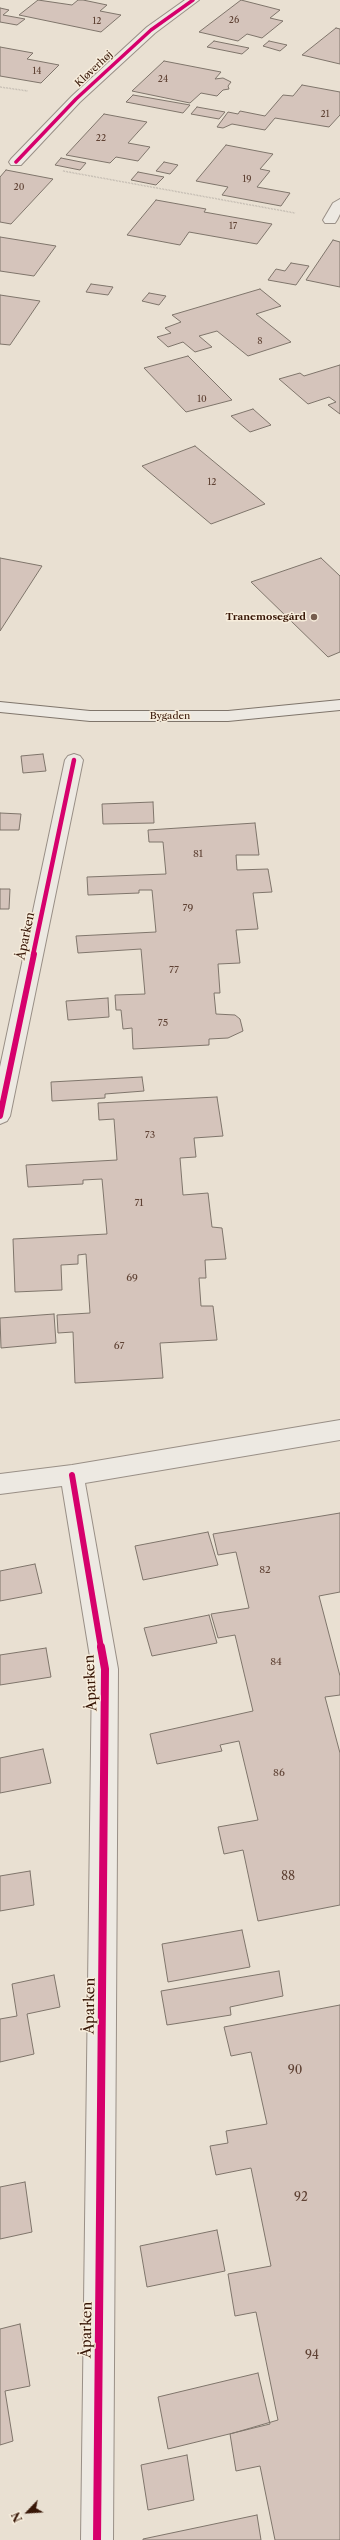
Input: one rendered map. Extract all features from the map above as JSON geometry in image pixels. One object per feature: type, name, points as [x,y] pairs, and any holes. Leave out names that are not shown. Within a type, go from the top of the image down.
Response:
[{"type":"street","name":"Kløverhøj","points":[[16,162],[76,99],[151,30],[193,0]]},
{"type":"street","points":[[330,220],[340,203]]},
{"type":"street","name":"Bygaden","points":[[0,708],[90,716],[228,716],[340,705]]},
{"type":"street","name":"Åparken","points":[[0,1116],[74,760]]},
{"type":"street","points":[[0,1484],[72,1475],[340,1430]]},
{"type":"street","name":"Åparken","points":[[72,1475],[105,1669],[97,2540]]},
{"type":"path","points":[[16,162],[330,220]]},
{"type":"building","points":[[38,0],[72,5],[78,0],[83,0],[107,5],[100,11],[121,15],[101,32],[19,15]]},
{"type":"building","points":[[241,0],[280,10],[270,18],[283,21],[262,38],[247,34],[238,41],[199,32]]},
{"type":"building","points":[[0,8],[9,10],[3,15],[25,19],[17,25],[0,22]]},
{"type":"building","points":[[336,28],[340,29],[340,64],[302,55]]},
{"type":"building","points":[[214,41],[249,48],[242,54],[207,47]]},
{"type":"building","points":[[269,41],[287,45],[280,51],[263,46]]},
{"type":"building","points":[[0,47],[33,53],[27,59],[59,65],[41,83],[0,76]]},
{"type":"building","points":[[164,61],[221,72],[215,79],[223,78],[231,82],[228,86],[229,89],[223,90],[217,96],[201,93],[190,103],[132,91]]},
{"type":"building","points":[[302,85],[340,92],[340,115],[329,127],[275,118],[265,130],[232,124],[223,128],[217,127],[228,112],[238,114],[240,111],[265,116],[283,95],[293,96]]},
{"type":"building","points":[[133,95],[190,105],[183,113],[126,102]]},
{"type":"building","points":[[197,107],[225,112],[219,119],[191,114]]},
{"type":"building","points":[[104,114],[147,122],[128,143],[150,147],[138,161],[116,157],[110,163],[66,155]]},
{"type":"building","points":[[226,145],[273,154],[260,169],[270,171],[257,187],[290,193],[281,206],[222,195],[228,187],[196,181]]},
{"type":"building","points":[[61,158],[86,163],[80,170],[55,165]]},
{"type":"building","points":[[164,162],[178,165],[170,174],[156,171]]},
{"type":"building","points":[[6,170],[53,179],[11,224],[0,222],[0,177]]},
{"type":"building","points":[[138,172],[164,177],[156,185],[131,180]]},
{"type":"building","points":[[156,200],[206,209],[204,212],[272,224],[257,244],[189,232],[180,245],[127,235]]},
{"type":"building","points":[[0,237],[56,246],[34,276],[0,271]]},
{"type":"building","points":[[333,240],[340,242],[340,287],[306,280]]},
{"type":"building","points":[[291,263],[309,266],[296,285],[268,280],[276,269],[285,271]]},
{"type":"building","points":[[91,284],[113,287],[108,295],[86,292]]},
{"type":"building","points":[[260,289],[281,306],[256,314],[291,342],[248,356],[217,331],[199,336],[212,347],[195,352],[183,342],[168,347],[157,337],[171,333],[165,328],[181,322],[172,315]]},
{"type":"building","points":[[149,293],[166,296],[159,305],[142,301]]},
{"type":"building","points":[[0,295],[40,301],[10,345],[0,344]]},
{"type":"building","points":[[188,356],[232,400],[186,412],[144,368]]},
{"type":"building","points":[[340,365],[340,414],[328,405],[336,402],[329,397],[308,404],[279,379],[300,373],[304,376]]},
{"type":"building","points":[[253,409],[271,425],[250,432],[231,416]]},
{"type":"building","points":[[195,446],[265,504],[211,524],[142,466]]},
{"type":"building","points":[[0,558],[42,566],[0,631]]},
{"type":"building","name":"Tranemosegård","points":[[321,558],[340,576],[340,652],[328,657],[251,582]]},
{"type":"building","points":[[43,754],[46,771],[23,773],[21,756]]},
{"type":"building","points":[[153,802],[154,823],[103,824],[102,804]]},
{"type":"building","points":[[0,813],[21,814],[19,830],[0,830]]},
{"type":"building","points":[[255,823],[259,855],[236,855],[237,870],[268,869],[272,892],[253,893],[258,929],[236,930],[240,963],[218,964],[220,993],[214,993],[216,1014],[235,1015],[240,1019],[243,1031],[228,1038],[209,1039],[209,1045],[133,1049],[132,1028],[123,1029],[121,1010],[116,1010],[115,995],[145,994],[141,949],[78,953],[76,936],[156,932],[152,890],[139,890],[139,893],[88,895],[87,877],[166,874],[163,842],[149,842],[148,830]]},
{"type":"building","points":[[0,889],[10,889],[9,909],[0,909]]},
{"type":"building","points":[[108,998],[109,1017],[68,1020],[66,1001]]},
{"type":"building","points":[[142,1077],[144,1091],[105,1094],[105,1098],[52,1101],[51,1082]]},
{"type":"building","points":[[217,1097],[223,1136],[194,1138],[196,1157],[180,1158],[183,1195],[208,1193],[212,1227],[222,1228],[226,1259],[205,1260],[206,1278],[199,1278],[201,1306],[213,1306],[217,1340],[160,1343],[163,1378],[75,1383],[73,1332],[58,1333],[57,1315],[90,1313],[86,1254],[78,1255],[78,1264],[61,1265],[62,1290],[15,1292],[13,1239],[107,1234],[102,1179],[83,1180],[83,1184],[28,1187],[26,1165],[117,1160],[114,1119],[99,1120],[98,1103]]},
{"type":"building","points":[[54,1314],[56,1343],[1,1348],[0,1318]]},
{"type":"building","points":[[340,1513],[340,1592],[319,1596],[340,1676],[340,1695],[325,1697],[340,1753],[340,1905],[258,1921],[243,1850],[224,1854],[218,1827],[258,1820],[239,1741],[220,1745],[222,1751],[157,1764],[150,1734],[253,1711],[235,1635],[218,1638],[211,1614],[249,1608],[236,1552],[218,1555],[213,1534]]},
{"type":"building","points":[[208,1532],[218,1565],[143,1580],[135,1546]]},
{"type":"building","points":[[35,1564],[42,1593],[0,1601],[0,1571]]},
{"type":"building","points":[[209,1615],[217,1643],[152,1656],[144,1628]]},
{"type":"building","points":[[46,1648],[51,1677],[0,1685],[0,1655]]},
{"type":"building","points":[[43,1749],[51,1783],[0,1793],[0,1758]]},
{"type":"building","points":[[30,1871],[34,1905],[0,1911],[0,1876]]},
{"type":"building","points":[[242,1930],[250,1967],[168,1982],[162,1944]]},
{"type":"building","points":[[279,1971],[283,1996],[230,2007],[231,2015],[167,2025],[161,1991]]},
{"type":"building","points":[[54,1975],[60,2007],[27,2014],[34,2054],[0,2062],[0,2019],[17,2016],[12,1984]]},
{"type":"building","points":[[340,2005],[340,2540],[275,2540],[260,2466],[236,2471],[230,2434],[278,2420],[256,2312],[235,2316],[228,2274],[271,2266],[251,2168],[216,2175],[210,2146],[228,2143],[226,2131],[267,2124],[251,2052],[231,2056],[224,2027]]},
{"type":"building","points":[[25,2182],[32,2232],[0,2239],[0,2187]]},
{"type":"building","points":[[217,2230],[225,2271],[147,2287],[140,2246]]},
{"type":"building","points":[[20,2324],[30,2386],[5,2391],[13,2441],[0,2445],[0,2329]]},
{"type":"building","points":[[258,2373],[270,2424],[168,2449],[158,2397]]},
{"type":"building","points":[[187,2455],[194,2500],[148,2510],[141,2465]]},
{"type":"building","points":[[257,2515],[261,2540],[143,2540],[143,2539]]},
{"type":"cycle path","points":[[16,162],[76,99],[151,30],[193,0]]},
{"type":"cycle path","points":[[0,1116],[74,760]]},
{"type":"cycle path","points":[[72,1475],[105,1669],[97,2540]]},
{"type":"place","name":"Tranemosegård","points":[[314,617]]}]
